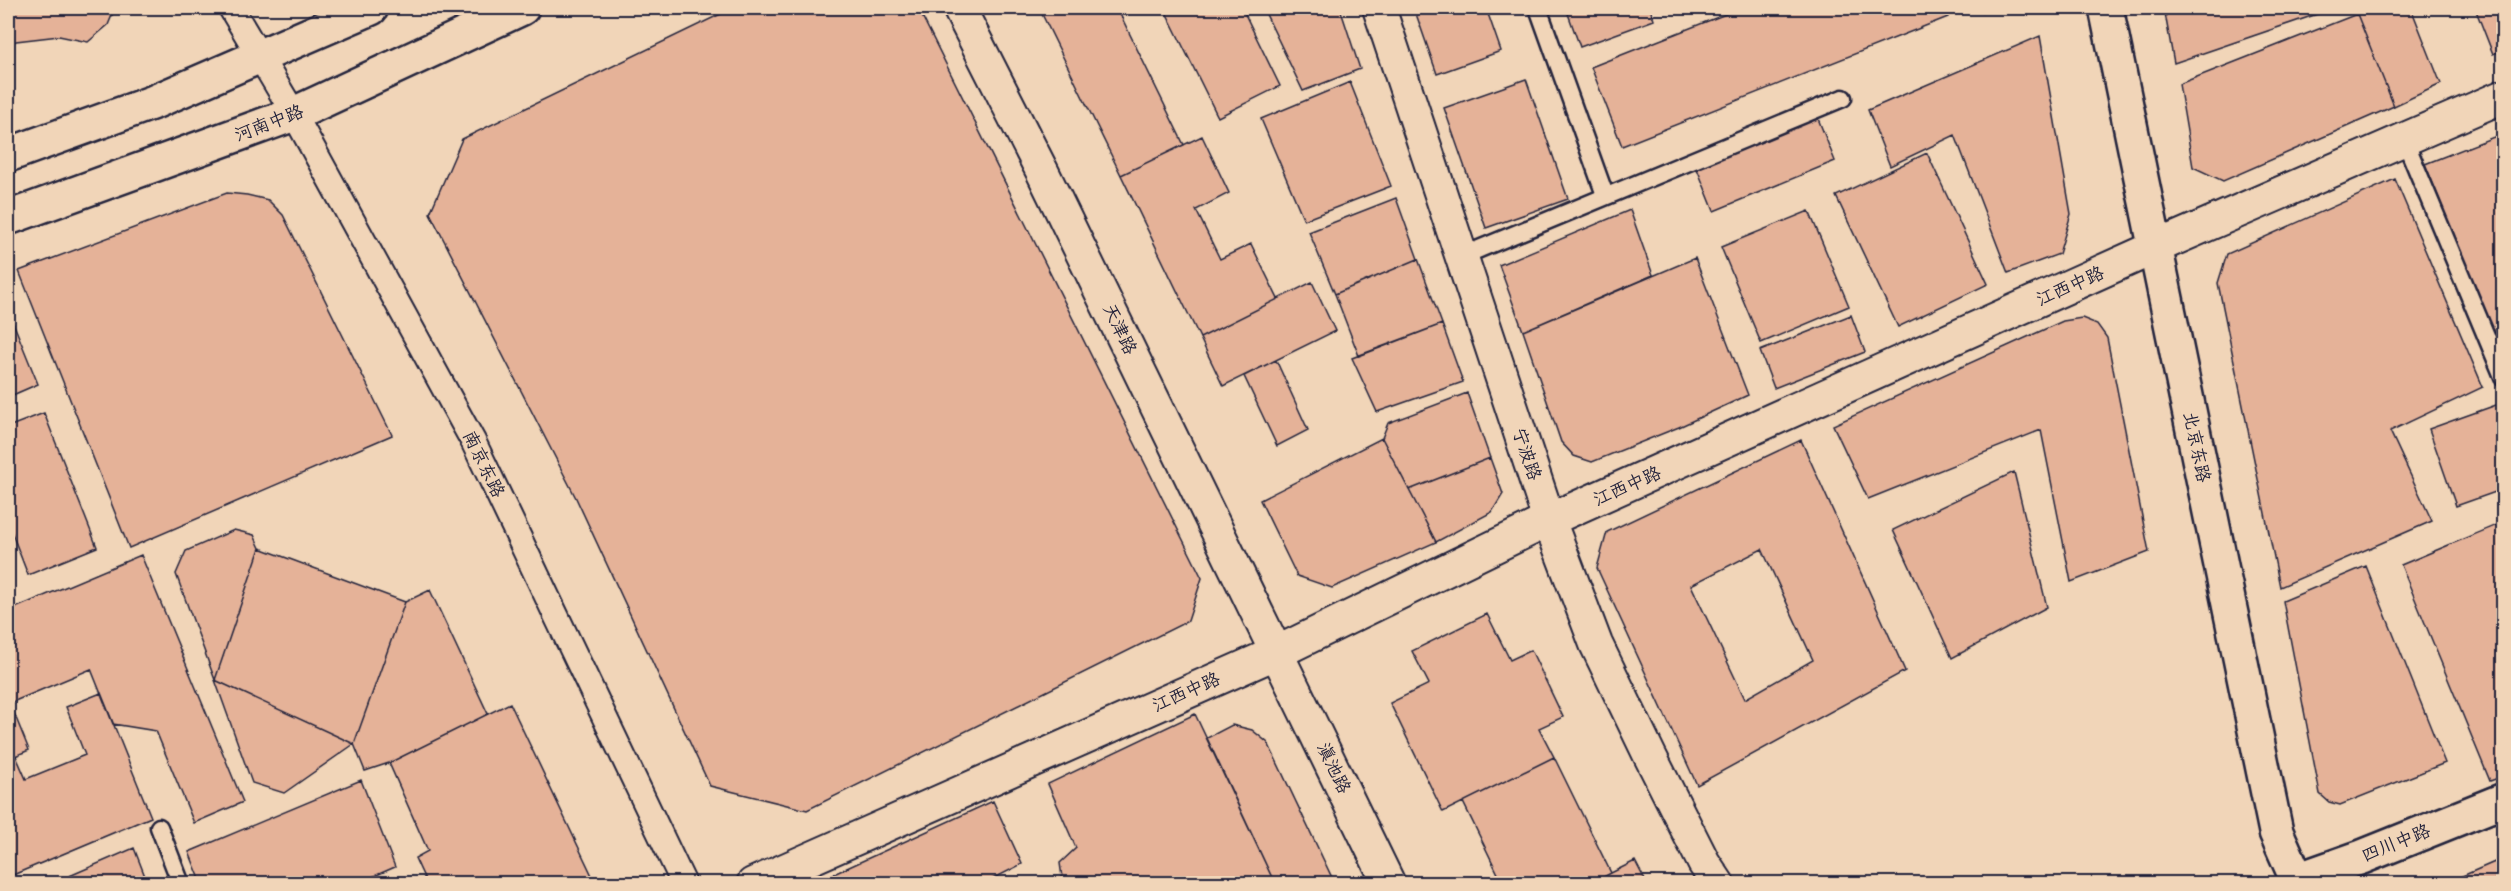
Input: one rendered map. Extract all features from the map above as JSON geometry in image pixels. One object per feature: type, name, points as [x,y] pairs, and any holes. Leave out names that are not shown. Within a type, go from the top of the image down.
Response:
[{"type":"main road","points":[[8,155],[154,102],[371,8]]},
{"type":"main road","name":"河南中路","points":[[8,218],[294,114],[522,8]]},
{"type":"main road","name":"北京东路","points":[[2106,8],[2276,832],[2295,882]]},
{"type":"main road","name":"四川中路","points":[[2295,882],[2504,800]]},
{"type":"street","name":"南京东路","points":[[231,8],[294,114],[473,441],[684,884]]},
{"type":"street","name":"天津路","points":[[958,8],[1043,173],[1278,652]]},
{"type":"street","name":"宁波路","points":[[1379,8],[1549,520],[1596,644],[1655,767],[1704,863],[1718,884]]},
{"type":"street","name":"江西中路","points":[[753,884],[1278,652],[1549,520],[2156,247],[2405,141],[2504,96]]},
{"type":"street","name":"滇池路","points":[[1278,652],[1389,884]]},
{"type":"lane","points":[[1538,8],[1605,195]]},
{"type":"lane","points":[[1461,257],[1605,195],[1843,98]]},
{"type":"lane","points":[[2405,141],[2504,379]]},
{"type":"lane","points":[[159,827],[182,884]]},
{"type":"building","points":[[8,8],[115,8],[108,25],[88,42],[59,36],[16,41],[8,45]]},
{"type":"building","points":[[733,8],[918,8],[1202,578],[1188,621],[807,810],[710,786],[576,498],[430,213],[462,139]]},
{"type":"building","points":[[1039,8],[1117,8],[1184,145],[1121,175]]},
{"type":"building","points":[[1164,8],[1242,8],[1280,86],[1218,117]]},
{"type":"building","points":[[1263,8],[1340,8],[1360,69],[1303,91]]},
{"type":"building","points":[[1414,8],[1486,8],[1501,51],[1437,74]]},
{"type":"building","points":[[1566,8],[1650,8],[1654,20],[1580,47]]},
{"type":"building","points":[[1741,8],[1945,8],[1948,17],[1622,146],[1591,67]]},
{"type":"building","points":[[1980,8],[2003,8],[1980,12]]},
{"type":"building","points":[[2164,8],[2335,8],[2174,63]]},
{"type":"building","points":[[2374,8],[2411,8],[2441,84],[2394,106],[2357,14]]},
{"type":"building","points":[[2475,8],[2504,8],[2504,50],[2493,54]]},
{"type":"building","points":[[2357,14],[2394,106],[2223,181],[2193,167],[2179,84]]},
{"type":"building","points":[[2040,36],[2071,214],[2059,254],[2008,273],[1955,135],[1890,166],[1868,110]]},
{"type":"building","points":[[1526,79],[1568,199],[1486,228],[1444,108]]},
{"type":"building","points":[[1350,82],[1391,186],[1304,220],[1261,119]]},
{"type":"building","points":[[1817,116],[1835,161],[1714,211],[1696,166]]},
{"type":"building","points":[[2504,133],[2504,359],[2425,164]]},
{"type":"building","points":[[1202,136],[1229,193],[1196,210],[1220,259],[1251,244],[1278,299],[1200,338],[1121,175]]},
{"type":"building","points":[[1927,153],[1988,284],[1898,327],[1836,196]]},
{"type":"building","points":[[2395,179],[2483,387],[2390,431],[2432,521],[2280,587],[2218,283],[2227,254]]},
{"type":"building","points":[[227,193],[268,200],[283,215],[392,435],[129,548],[19,271]]},
{"type":"building","points":[[1396,198],[1418,259],[1335,294],[1309,232]]},
{"type":"building","points":[[1630,210],[1653,275],[1523,331],[1499,265]]},
{"type":"building","points":[[1809,211],[1849,306],[1761,343],[1721,247]]},
{"type":"building","points":[[1695,258],[1748,395],[1679,427],[1592,462],[1574,456],[1561,442],[1523,331]]},
{"type":"building","points":[[1418,259],[1442,324],[1359,356],[1335,294]]},
{"type":"building","points":[[1312,282],[1335,331],[1223,386],[1200,338]]},
{"type":"building","points":[[8,310],[38,384],[8,397]]},
{"type":"building","points":[[1851,315],[1865,352],[1774,388],[1760,351]]},
{"type":"building","points":[[2082,318],[2097,324],[2107,338],[2149,552],[2071,582],[2041,430],[1868,499],[1833,425],[2063,321]]},
{"type":"building","points":[[1442,324],[1463,382],[1377,412],[1352,358]]},
{"type":"building","points":[[1276,360],[1308,430],[1277,446],[1244,376]]},
{"type":"building","points":[[1467,393],[1490,458],[1409,490],[1382,438],[1388,423]]},
{"type":"building","points":[[2499,404],[2504,416],[2504,489],[2456,506],[2429,429]]},
{"type":"building","points":[[44,413],[97,547],[28,575],[8,523],[8,427]]},
{"type":"building","points":[[1382,438],[1436,542],[1332,588],[1297,576],[1260,500]]},
{"type":"building","points":[[1801,440],[1905,671],[1697,785],[1597,568],[1607,532]],"holes":[[[1762,549],[1813,660],[1745,699],[1691,585]]]},
{"type":"building","points":[[1490,458],[1503,494],[1492,512],[1436,542],[1409,490]]},
{"type":"building","points":[[2014,472],[2047,607],[1952,658],[1893,530]]},
{"type":"building","points":[[2504,522],[2504,776],[2490,781],[2401,565]]},
{"type":"building","points":[[234,530],[254,535],[260,548],[215,680],[176,574],[186,551]]},
{"type":"building","points":[[260,548],[405,602],[354,744],[215,680]]},
{"type":"building","points":[[141,555],[243,802],[194,823],[156,731],[113,724],[91,669],[10,703],[29,750],[8,759],[8,611]]},
{"type":"building","points":[[2366,566],[2445,763],[2340,805],[2329,802],[2320,794],[2283,601]]},
{"type":"building","points":[[430,590],[488,714],[389,763],[365,771],[354,744],[405,602]]},
{"type":"building","points":[[1487,614],[1510,660],[1531,650],[1563,717],[1539,728],[1554,757],[1443,812],[1390,703],[1429,684],[1412,651]]},
{"type":"building","points":[[215,680],[354,744],[284,793],[252,783]]},
{"type":"building","points":[[101,693],[151,817],[8,877],[8,759],[16,756],[26,779],[85,755],[66,707]]},
{"type":"building","points":[[510,703],[596,884],[427,884],[415,858],[428,851],[389,763]]},
{"type":"building","points":[[1195,714],[1275,884],[1063,884],[1060,863],[1076,848],[1048,784]]},
{"type":"building","points":[[1232,725],[1252,730],[1268,743],[1335,884],[1275,884],[1207,738]]},
{"type":"building","points":[[1554,757],[1611,873],[1591,884],[1503,884],[1463,802]]},
{"type":"building","points":[[361,780],[395,867],[356,884],[202,884],[189,852]]},
{"type":"building","points":[[993,801],[1022,864],[983,884],[812,884]]},
{"type":"building","points":[[134,848],[148,884],[51,884]]},
{"type":"building","points":[[2504,858],[2504,884],[2444,884]]},
{"type":"building","points":[[1635,861],[1647,884],[1591,884],[1611,873]]}]
